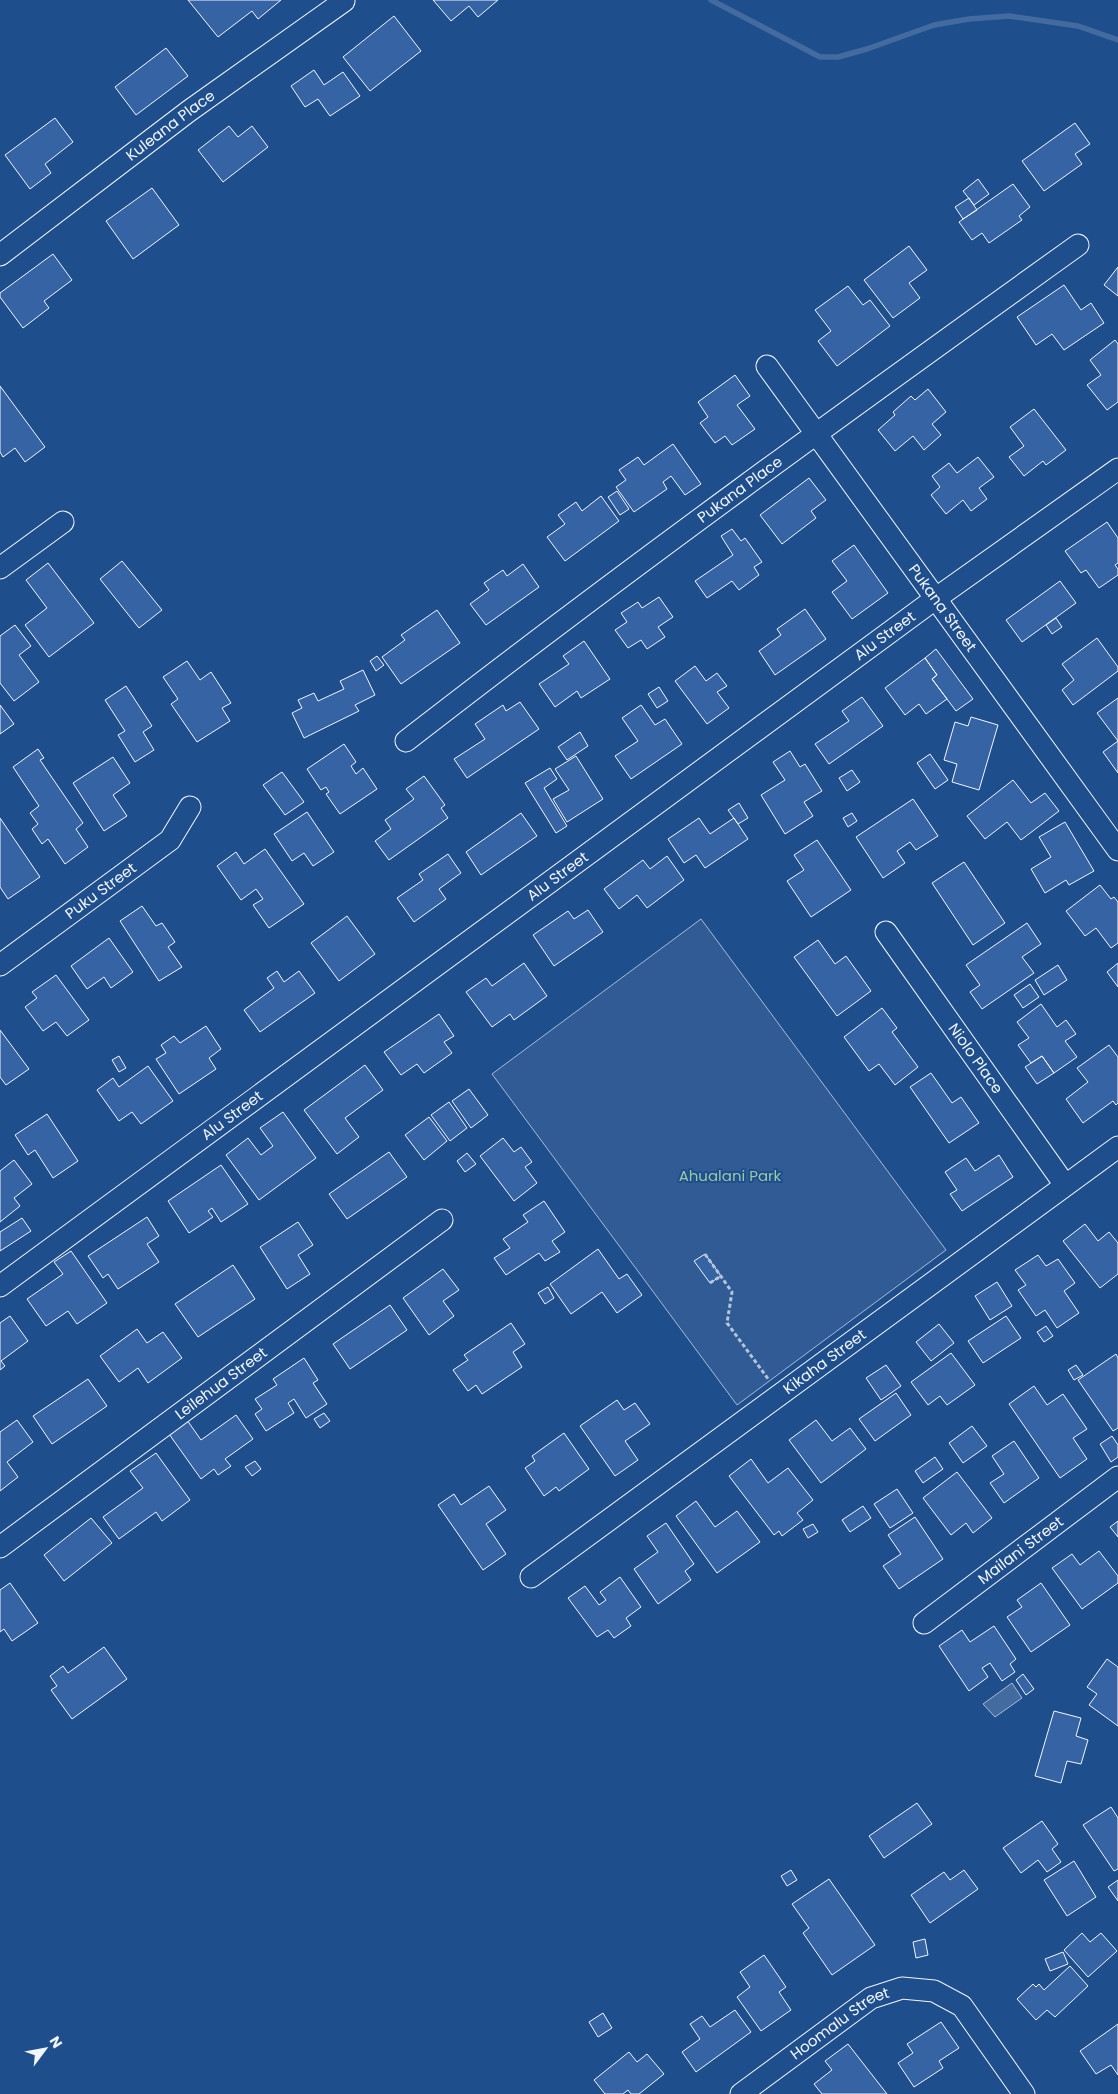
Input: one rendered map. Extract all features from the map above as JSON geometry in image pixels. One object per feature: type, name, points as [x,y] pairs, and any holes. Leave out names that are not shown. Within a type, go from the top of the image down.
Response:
[{"type":"street","name":"Kuleana Place","points":[[0,255],[189,111],[344,1]]},
{"type":"street","name":"Pukana Place","points":[[406,741],[816,433],[1078,245]]},
{"type":"street","name":"Pukana Street","points":[[767,366],[1118,850]]},
{"type":"street","name":"Alu Street","points":[[0,1286],[935,599],[1118,469]]},
{"type":"street","points":[[0,568],[63,522]]},
{"type":"street","name":"Puku Street","points":[[0,965],[170,840],[190,807]]},
{"type":"street","name":"Niolo Place","points":[[886,932],[1065,1185]]},
{"type":"street","name":"Kikaha Street","points":[[532,1577],[1118,1147]]},
{"type":"street","name":"Leilehua Street","points":[[0,1547],[442,1220]]},
{"type":"street","name":"Mailani Street","points":[[924,1623],[1118,1477]]},
{"type":"street","name":"Hoomalu Street","points":[[741,2094],[871,1998],[902,1988],[934,1991],[962,2006],[1024,2094]]},
{"type":"path","points":[[705,1254],[732,1292],[727,1323],[780,1395]]},
{"type":"path","points":[[710,1283],[721,1276]]},
{"type":"green space","name":"Ahualani Park","points":[[701,919],[946,1250],[737,1405],[492,1074]]},
{"type":"shaded area","points":[[1012,1683],[1022,1698],[995,1717],[983,1704]]},
{"type":"building","points":[[188,0],[281,0],[258,19],[252,11],[218,37]]},
{"type":"building","points":[[433,0],[498,0],[478,17],[469,6],[451,21]]},
{"type":"building","points":[[394,16],[421,51],[370,91],[343,57]]},
{"type":"building","points":[[166,48],[188,76],[136,115],[115,87]]},
{"type":"building","points":[[314,70],[324,85],[343,72],[360,96],[330,116],[318,99],[305,107],[291,86]]},
{"type":"building","points":[[55,118],[73,142],[45,164],[51,173],[30,189],[5,155]]},
{"type":"building","points":[[1075,123],[1090,144],[1075,154],[1082,164],[1044,191],[1022,161]]},
{"type":"building","points":[[229,126],[238,137],[252,126],[268,147],[223,182],[198,150]]},
{"type":"building","points":[[978,179],[989,194],[974,205],[963,191]]},
{"type":"building","points":[[1013,184],[1030,207],[1019,216],[1022,220],[989,243],[982,233],[972,240],[959,222]]},
{"type":"building","points":[[152,188],[179,225],[133,259],[106,221]]},
{"type":"building","points":[[969,198],[977,210],[963,219],[955,207]]},
{"type":"building","points":[[909,246],[927,270],[909,283],[920,298],[893,318],[864,280]]},
{"type":"building","points":[[53,254],[72,280],[44,301],[49,308],[23,328],[0,297],[0,293]]},
{"type":"building","points":[[1118,267],[1118,296],[1104,285]]},
{"type":"building","points":[[1064,285],[1081,310],[1091,303],[1104,323],[1064,350],[1052,334],[1036,345],[1017,317]]},
{"type":"building","points":[[848,286],[863,305],[870,300],[890,326],[837,366],[818,341],[831,331],[815,310]]},
{"type":"building","points":[[1115,340],[1118,344],[1118,402],[1107,410],[1087,385],[1101,375],[1090,360]]},
{"type":"building","points":[[735,375],[750,396],[737,405],[755,429],[732,445],[725,436],[715,443],[700,423],[708,417],[698,402]]},
{"type":"building","points":[[0,386],[45,447],[25,462],[15,448],[3,457],[0,452]]},
{"type":"building","points":[[928,389],[946,412],[932,424],[941,435],[924,450],[913,436],[895,451],[878,430],[895,415],[893,412],[911,396],[915,400]]},
{"type":"building","points":[[1034,409],[1066,450],[1046,465],[1043,461],[1024,476],[1009,457],[1024,446],[1010,427]]},
{"type":"building","points":[[673,444],[701,484],[685,495],[671,476],[663,482],[667,489],[634,512],[616,487],[626,480],[619,470],[638,457],[644,465]]},
{"type":"building","points":[[978,457],[994,477],[979,488],[987,499],[971,511],[963,500],[946,514],[931,495],[940,487],[932,476],[949,463],[957,473]]},
{"type":"building","points":[[809,478],[826,500],[811,511],[816,518],[782,544],[760,515]]},
{"type":"building","points":[[617,491],[629,509],[620,515],[608,497]]},
{"type":"building","points":[[601,496],[619,521],[565,561],[547,537],[565,524],[558,515],[576,502],[582,511]]},
{"type":"building","points":[[1107,522],[1118,538],[1118,563],[1115,565],[1118,569],[1118,575],[1099,588],[1086,570],[1081,573],[1065,551]]},
{"type":"building","points":[[732,529],[741,541],[745,538],[762,562],[754,567],[759,575],[739,590],[732,581],[707,598],[695,581],[733,555],[721,536]]},
{"type":"building","points":[[854,545],[888,593],[852,619],[832,592],[847,581],[832,561]]},
{"type":"building","points":[[122,561],[162,610],[139,628],[100,579]]},
{"type":"building","points":[[48,563],[94,623],[49,657],[25,625],[47,608],[26,580]]},
{"type":"building","points":[[523,564],[539,587],[486,625],[470,604],[489,590],[484,583],[503,570],[507,576]]},
{"type":"building","points":[[1060,581],[1076,603],[1022,642],[1006,620]]},
{"type":"building","points":[[659,597],[673,617],[658,627],[665,637],[647,649],[641,640],[628,648],[615,630],[627,622],[621,613],[638,602],[642,608]]},
{"type":"building","points":[[805,609],[826,639],[775,675],[759,651],[781,635],[777,629]]},
{"type":"building","points":[[437,610],[460,643],[401,684],[382,657],[405,640],[401,635]]},
{"type":"building","points":[[1056,618],[1062,627],[1052,634],[1046,625]]},
{"type":"building","points":[[15,625],[31,646],[19,655],[39,682],[14,701],[0,683],[0,636]]},
{"type":"building","points":[[1097,638],[1118,667],[1118,671],[1073,705],[1062,690],[1074,680],[1062,664]]},
{"type":"building","points":[[584,641],[610,679],[581,698],[577,691],[555,707],[539,684],[569,664],[563,656]]},
{"type":"building","points":[[936,649],[973,699],[956,711],[932,679],[937,675],[925,658]]},
{"type":"building","points":[[377,656],[384,665],[376,671],[370,661]]},
{"type":"building","points":[[925,658],[937,675],[932,679],[947,699],[926,714],[919,704],[905,715],[885,688]]},
{"type":"building","points":[[187,661],[200,680],[211,672],[231,703],[222,708],[230,721],[197,742],[171,704],[178,699],[163,677]]},
{"type":"building","points":[[695,666],[706,681],[717,673],[727,686],[717,692],[729,708],[707,724],[675,681]]},
{"type":"building","points":[[363,670],[375,695],[355,705],[359,711],[304,738],[292,713],[302,708],[298,700],[314,693],[318,701],[344,689],[340,681]]},
{"type":"building","points":[[126,686],[152,726],[143,732],[154,750],[135,762],[118,735],[125,731],[105,700]]},
{"type":"building","points":[[659,687],[668,701],[657,708],[648,694]]},
{"type":"building","points":[[862,697],[883,726],[829,764],[815,744],[849,721],[842,711]]},
{"type":"building","points":[[1118,698],[1118,741],[1097,713]]},
{"type":"building","points":[[520,702],[539,729],[467,778],[454,759],[485,739],[475,724],[503,705],[506,711]]},
{"type":"building","points":[[0,705],[14,724],[0,734]]},
{"type":"building","points":[[641,705],[655,725],[665,719],[682,744],[631,779],[615,756],[638,741],[622,718]]},
{"type":"building","points":[[971,717],[998,725],[979,790],[952,782],[957,764],[944,760],[955,722],[968,726]]},
{"type":"building","points":[[580,732],[588,746],[567,760],[558,747]]},
{"type":"building","points":[[1118,741],[1118,773],[1103,752]]},
{"type":"building","points":[[344,744],[356,762],[351,766],[356,774],[363,768],[377,789],[340,814],[326,794],[329,792],[326,787],[321,790],[307,769]]},
{"type":"building","points":[[38,749],[44,758],[40,760],[83,823],[76,829],[88,847],[65,864],[48,839],[42,844],[32,829],[38,824],[30,813],[39,806],[13,767]]},
{"type":"building","points":[[790,751],[800,767],[805,764],[822,791],[804,802],[813,816],[785,834],[761,795],[785,780],[773,762]]},
{"type":"building","points":[[930,754],[948,780],[935,789],[917,763]]},
{"type":"building","points":[[576,756],[603,799],[567,822],[553,799],[569,790],[555,769]]},
{"type":"building","points":[[113,757],[130,783],[113,795],[127,816],[104,831],[73,783]]},
{"type":"building","points":[[550,768],[557,779],[544,788],[567,826],[556,833],[525,783]]},
{"type":"building","points":[[852,770],[860,782],[847,791],[839,778]]},
{"type":"building","points":[[282,772],[304,802],[285,815],[263,785]]},
{"type":"building","points":[[424,776],[445,805],[441,808],[448,818],[389,860],[375,841],[391,829],[385,820],[414,799],[406,789]]},
{"type":"building","points":[[1013,780],[1031,803],[1045,793],[1059,811],[1021,840],[1007,822],[985,839],[967,816]]},
{"type":"building","points":[[913,799],[938,836],[916,850],[910,842],[897,851],[905,863],[883,878],[856,837]]},
{"type":"building","points":[[739,803],[748,818],[738,824],[728,810]]},
{"type":"building","points":[[307,812],[334,852],[313,866],[304,853],[292,861],[274,834]]},
{"type":"building","points":[[521,813],[537,836],[481,875],[466,852]]},
{"type":"building","points":[[852,813],[857,821],[848,827],[843,818]]},
{"type":"building","points":[[0,818],[40,877],[8,899],[0,887]]},
{"type":"building","points":[[699,818],[710,834],[734,818],[748,839],[705,868],[696,855],[684,863],[668,839]]},
{"type":"building","points":[[1065,822],[1094,871],[1069,885],[1066,880],[1045,893],[1031,869],[1051,857],[1039,837]]},
{"type":"building","points":[[817,840],[851,890],[811,917],[787,881],[804,870],[794,855]]},
{"type":"building","points":[[265,849],[304,904],[269,928],[253,905],[263,899],[256,889],[241,900],[217,866],[236,852],[244,864]]},
{"type":"building","points":[[448,854],[461,873],[439,889],[446,899],[414,922],[397,898],[423,880],[419,874]]},
{"type":"building","points":[[667,856],[684,880],[647,908],[637,895],[619,909],[604,889],[643,860],[650,869]]},
{"type":"building","points":[[964,862],[1005,923],[973,945],[932,883]]},
{"type":"building","points":[[1100,885],[1111,899],[1114,897],[1118,902],[1118,943],[1111,948],[1096,928],[1085,936],[1066,911]]},
{"type":"building","points":[[142,906],[156,926],[162,923],[175,942],[168,947],[182,967],[159,981],[120,921]]},
{"type":"building","points":[[588,910],[603,932],[554,966],[533,935],[568,911],[574,919]]},
{"type":"building","points":[[347,916],[375,954],[339,981],[311,943]]},
{"type":"building","points":[[1027,923],[1041,944],[1022,957],[1034,973],[982,1009],[970,992],[980,985],[966,965]]},
{"type":"building","points":[[109,938],[133,972],[111,988],[104,977],[87,989],[71,966]]},
{"type":"building","points":[[818,940],[835,964],[846,956],[871,991],[837,1016],[794,957]]},
{"type":"building","points":[[524,963],[547,996],[514,1020],[510,1014],[492,1027],[466,992],[486,978],[492,986]]},
{"type":"building","points":[[1118,963],[1118,987],[1107,972]]},
{"type":"building","points":[[1058,965],[1067,980],[1044,995],[1035,980]]},
{"type":"building","points":[[277,971],[284,982],[299,971],[315,993],[260,1032],[244,1010],[274,988],[267,978]]},
{"type":"building","points":[[56,975],[89,1020],[67,1036],[56,1022],[43,1031],[25,1007],[37,998],[32,992]]},
{"type":"building","points":[[1030,984],[1039,997],[1023,1008],[1014,995]]},
{"type":"building","points":[[1041,1004],[1057,1027],[1066,1020],[1076,1034],[1065,1041],[1077,1057],[1054,1073],[1042,1056],[1031,1063],[1018,1045],[1029,1038],[1017,1022]]},
{"type":"building","points":[[882,1008],[897,1028],[892,1032],[918,1067],[895,1085],[879,1064],[869,1071],[844,1037]]},
{"type":"building","points":[[439,1014],[454,1036],[444,1042],[452,1053],[424,1073],[417,1064],[401,1075],[384,1052]]},
{"type":"building","points":[[206,1026],[221,1049],[209,1058],[216,1069],[179,1094],[156,1059],[166,1053],[161,1045],[174,1036],[180,1043]]},
{"type":"building","points":[[0,1030],[29,1069],[6,1085],[0,1077]]},
{"type":"building","points":[[1109,1045],[1118,1057],[1118,1103],[1116,1105],[1113,1101],[1083,1123],[1066,1099],[1088,1082],[1077,1068]]},
{"type":"building","points":[[119,1056],[126,1068],[119,1072],[112,1060]]},
{"type":"building","points":[[1042,1056],[1054,1073],[1037,1084],[1025,1067]]},
{"type":"building","points":[[365,1065],[383,1090],[345,1118],[359,1137],[337,1154],[304,1110]]},
{"type":"building","points":[[148,1066],[173,1101],[141,1124],[132,1112],[119,1121],[97,1090],[113,1078],[119,1087]]},
{"type":"building","points":[[931,1073],[952,1103],[961,1097],[979,1123],[949,1143],[910,1087]]},
{"type":"building","points":[[469,1089],[488,1115],[471,1128],[452,1101]]},
{"type":"building","points":[[449,1102],[467,1128],[450,1141],[431,1115]]},
{"type":"building","points":[[283,1112],[316,1158],[259,1200],[226,1155],[248,1138],[261,1155],[273,1146],[260,1128]]},
{"type":"building","points":[[47,1114],[78,1161],[53,1178],[35,1150],[28,1155],[15,1135]]},
{"type":"building","points":[[429,1117],[447,1141],[424,1160],[405,1135]]},
{"type":"building","points":[[503,1138],[514,1152],[521,1147],[532,1162],[525,1167],[537,1183],[514,1201],[480,1156]]},
{"type":"building","points":[[389,1152],[407,1177],[347,1219],[329,1194]]},
{"type":"building","points":[[467,1153],[476,1164],[465,1172],[457,1161]]},
{"type":"building","points":[[999,1155],[1013,1177],[962,1211],[950,1194],[957,1190],[945,1172],[966,1158],[975,1171]]},
{"type":"building","points":[[14,1160],[32,1184],[14,1198],[20,1206],[0,1222],[0,1171]]},
{"type":"building","points":[[221,1165],[248,1204],[221,1222],[212,1208],[208,1211],[213,1217],[189,1233],[168,1201]]},
{"type":"building","points":[[544,1201],[565,1232],[552,1241],[560,1252],[545,1261],[539,1253],[506,1275],[494,1258],[510,1248],[503,1239],[528,1222],[523,1215]]},
{"type":"building","points":[[147,1217],[159,1236],[147,1244],[159,1262],[118,1289],[108,1274],[103,1278],[88,1256]]},
{"type":"building","points":[[22,1218],[31,1231],[0,1251],[0,1232]]},
{"type":"building","points":[[298,1222],[313,1245],[298,1255],[310,1274],[287,1289],[260,1247]]},
{"type":"building","points":[[1085,1224],[1098,1241],[1109,1232],[1118,1243],[1118,1274],[1100,1288],[1063,1241]]},
{"type":"building","points":[[598,1249],[619,1279],[627,1274],[642,1295],[617,1313],[602,1292],[571,1314],[550,1284]]},
{"type":"building","points":[[71,1251],[107,1303],[77,1324],[68,1311],[46,1326],[27,1299],[63,1274],[54,1262]]},
{"type":"building","points":[[705,1254],[721,1276],[710,1283],[694,1261]]},
{"type":"building","points":[[1038,1255],[1046,1266],[1058,1259],[1075,1283],[1064,1291],[1079,1313],[1057,1328],[1045,1310],[1036,1316],[1018,1290],[1026,1285],[1015,1270]]},
{"type":"building","points":[[233,1265],[255,1299],[198,1337],[175,1304]]},
{"type":"building","points":[[443,1269],[459,1290],[443,1301],[454,1316],[429,1335],[403,1298]]},
{"type":"building","points":[[997,1282],[1012,1306],[990,1320],[975,1296]]},
{"type":"building","points":[[548,1287],[554,1298],[545,1304],[538,1293]]},
{"type":"building","points":[[390,1305],[407,1330],[350,1369],[333,1344]]},
{"type":"building","points":[[10,1316],[28,1341],[1,1361],[5,1366],[0,1370],[0,1323]]},
{"type":"building","points":[[1006,1316],[1021,1338],[983,1363],[968,1341]]},
{"type":"building","points":[[511,1323],[525,1344],[513,1352],[522,1367],[482,1394],[476,1385],[468,1391],[453,1370],[468,1360],[464,1355]]},
{"type":"building","points":[[939,1324],[954,1343],[931,1361],[916,1342]]},
{"type":"building","points":[[1046,1326],[1053,1336],[1044,1342],[1037,1332]]},
{"type":"building","points":[[137,1329],[147,1343],[163,1332],[182,1358],[148,1383],[138,1368],[119,1382],[100,1356]]},
{"type":"building","points":[[951,1353],[975,1385],[947,1405],[940,1396],[928,1405],[911,1382]]},
{"type":"building","points":[[1116,1354],[1118,1358],[1118,1428],[1113,1431],[1078,1380]]},
{"type":"building","points":[[304,1358],[318,1380],[313,1383],[327,1404],[306,1418],[294,1399],[288,1403],[294,1413],[266,1431],[255,1414],[262,1409],[255,1399],[277,1385],[273,1379]]},
{"type":"building","points":[[886,1365],[901,1386],[881,1400],[866,1378]]},
{"type":"building","points":[[1076,1365],[1083,1375],[1074,1380],[1068,1370]]},
{"type":"building","points":[[88,1379],[107,1406],[52,1444],[33,1416]]},
{"type":"building","points":[[1034,1386],[1047,1405],[1063,1394],[1087,1429],[1073,1438],[1087,1459],[1060,1478],[1009,1404]]},
{"type":"building","points":[[896,1393],[911,1415],[875,1441],[859,1419]]},
{"type":"building","points":[[617,1400],[624,1410],[635,1403],[650,1424],[625,1441],[638,1460],[615,1476],[580,1426]]},
{"type":"building","points":[[324,1413],[330,1421],[320,1428],[314,1419]]},
{"type":"building","points":[[236,1415],[253,1439],[225,1459],[231,1466],[218,1475],[214,1469],[201,1479],[169,1434],[187,1420],[201,1440]]},
{"type":"building","points":[[17,1420],[33,1442],[7,1462],[18,1477],[0,1491],[0,1432]]},
{"type":"building","points":[[816,1420],[832,1441],[850,1428],[866,1449],[821,1483],[789,1440]]},
{"type":"building","points":[[972,1426],[987,1446],[963,1463],[949,1443]]},
{"type":"building","points":[[564,1433],[589,1469],[559,1491],[556,1487],[544,1496],[525,1468],[535,1461],[532,1456]]},
{"type":"building","points":[[1112,1436],[1118,1445],[1118,1457],[1111,1462],[1100,1444]]},
{"type":"building","points":[[1014,1441],[1039,1478],[1004,1503],[990,1483],[1004,1474],[992,1456]]},
{"type":"building","points":[[156,1453],[190,1500],[162,1521],[156,1512],[119,1539],[103,1517],[143,1488],[130,1471]]},
{"type":"building","points":[[935,1457],[943,1469],[923,1483],[915,1471]]},
{"type":"building","points":[[751,1459],[768,1483],[788,1468],[813,1500],[797,1513],[803,1520],[782,1536],[779,1531],[774,1535],[729,1476]]},
{"type":"building","points":[[255,1461],[261,1469],[252,1476],[245,1467]]},
{"type":"building","points":[[957,1472],[992,1518],[973,1533],[966,1523],[951,1535],[923,1498]]},
{"type":"building","points":[[489,1486],[506,1510],[486,1524],[506,1554],[483,1570],[438,1505],[454,1494],[461,1505]]},
{"type":"building","points":[[897,1489],[913,1513],[890,1528],[874,1504]]},
{"type":"building","points":[[696,1501],[715,1527],[737,1511],[760,1542],[717,1573],[676,1516]]},
{"type":"building","points":[[863,1506],[871,1518],[850,1532],[842,1520]]},
{"type":"building","points":[[915,1517],[943,1559],[899,1589],[883,1566],[901,1554],[888,1535]]},
{"type":"building","points":[[91,1518],[112,1543],[64,1581],[44,1555]]},
{"type":"building","points":[[1118,1521],[1118,1537],[1110,1527]]},
{"type":"building","points":[[666,1523],[694,1564],[685,1571],[691,1580],[658,1604],[634,1569],[658,1552],[647,1536]]},
{"type":"building","points":[[813,1524],[818,1532],[808,1538],[803,1529]]},
{"type":"building","points":[[1099,1551],[1118,1576],[1118,1583],[1082,1609],[1052,1568],[1072,1554],[1080,1565]]},
{"type":"building","points":[[620,1577],[641,1607],[626,1618],[631,1626],[614,1638],[608,1630],[597,1637],[568,1598],[585,1586],[599,1605],[606,1600],[600,1592]]},
{"type":"building","points":[[10,1583],[38,1623],[12,1641],[4,1629],[0,1632],[0,1590]]},
{"type":"building","points":[[1041,1583],[1070,1625],[1031,1652],[1007,1617],[1022,1607],[1017,1600]]},
{"type":"building","points":[[994,1626],[1016,1659],[1010,1664],[1015,1672],[1002,1681],[990,1663],[982,1668],[988,1677],[969,1691],[939,1646],[962,1630],[970,1642]]},
{"type":"building","points":[[104,1647],[127,1679],[72,1719],[51,1690],[57,1686],[50,1676],[63,1666],[68,1673]]},
{"type":"building","points":[[1107,1659],[1118,1667],[1118,1726],[1089,1705],[1097,1694],[1087,1687]]},
{"type":"building","points":[[1023,1674],[1034,1689],[1026,1695],[1016,1680]]},
{"type":"building","points":[[1054,1711],[1081,1718],[1076,1736],[1088,1740],[1081,1764],[1067,1761],[1061,1783],[1035,1776]]},
{"type":"building","points":[[917,1803],[932,1824],[884,1858],[869,1836]]},
{"type":"building","points":[[1111,1807],[1118,1818],[1118,1869],[1114,1871],[1083,1825]]},
{"type":"building","points":[[1042,1821],[1058,1844],[1052,1849],[1061,1862],[1047,1872],[1038,1860],[1021,1873],[1003,1848]]},
{"type":"building","points":[[1074,1861],[1096,1897],[1067,1916],[1044,1880]]},
{"type":"building","points":[[791,1870],[797,1880],[787,1886],[781,1876]]},
{"type":"building","points":[[964,1870],[978,1889],[930,1923],[911,1895],[944,1872],[950,1880]]},
{"type":"building","points":[[829,1879],[875,1945],[832,1975],[803,1933],[809,1928],[792,1904]]},
{"type":"building","points":[[1118,1880],[1118,1901],[1108,1887]]},
{"type":"building","points":[[1082,1933],[1090,1942],[1101,1933],[1117,1951],[1088,1977],[1064,1950]]},
{"type":"building","points":[[925,1939],[928,1955],[916,1958],[913,1942]]},
{"type":"building","points":[[1063,1952],[1068,1964],[1050,1971],[1045,1959]]},
{"type":"building","points":[[764,1955],[786,1987],[779,1992],[791,2010],[761,2031],[737,1997],[750,1987],[740,1972]]},
{"type":"building","points":[[1070,1966],[1088,1986],[1055,2017],[1047,2010],[1036,2020],[1017,1999],[1033,1984],[1036,1987],[1039,1984],[1044,1990]]},
{"type":"building","points":[[735,2010],[751,2032],[696,2072],[682,2052],[700,2039],[690,2024],[702,2016],[710,2027]]},
{"type":"building","points":[[603,2013],[612,2028],[598,2037],[589,2022]]},
{"type":"building","points":[[941,2022],[959,2048],[939,2061],[943,2068],[914,2087],[898,2063],[913,2053],[907,2044]]},
{"type":"building","points":[[1118,2024],[1118,2075],[1111,2065],[1096,2074],[1080,2051]]},
{"type":"building","points":[[848,2044],[887,2094],[822,2094],[814,2084],[832,2070],[825,2061]]},
{"type":"building","points":[[629,2052],[637,2062],[647,2054],[664,2074],[639,2094],[631,2094],[628,2090],[623,2094],[605,2094],[594,2080]]},
{"type":"waterway","points":[[711,0],[820,57],[838,57],[867,49],[934,25],[969,19],[1009,16],[1078,26],[1118,40]]}]
